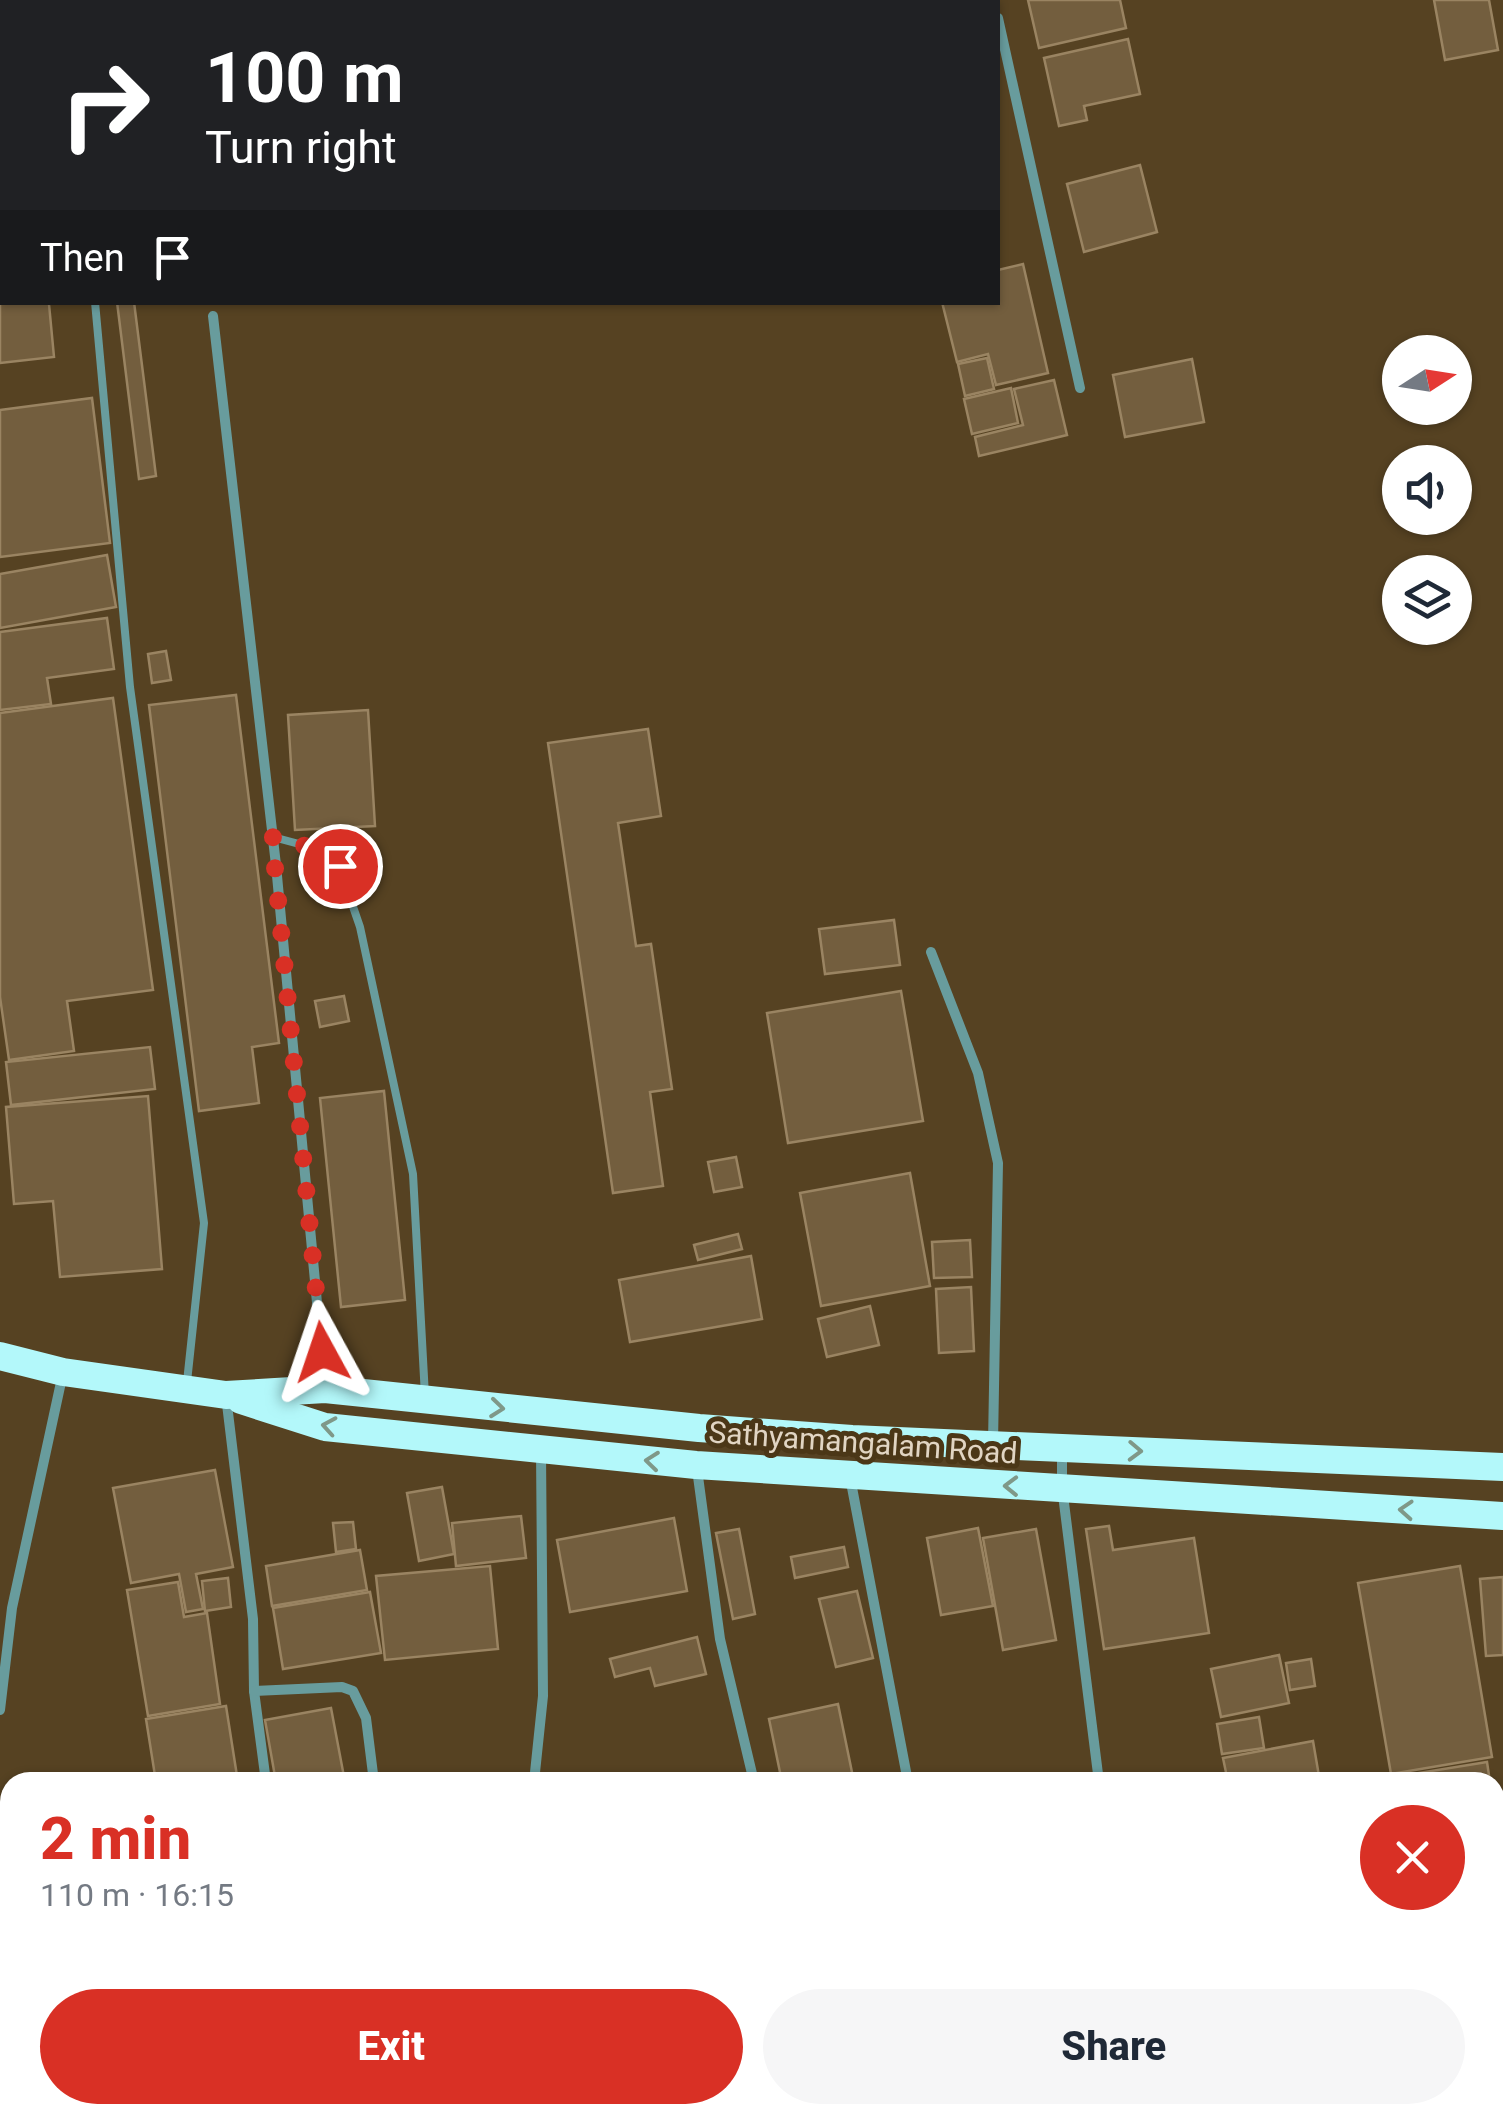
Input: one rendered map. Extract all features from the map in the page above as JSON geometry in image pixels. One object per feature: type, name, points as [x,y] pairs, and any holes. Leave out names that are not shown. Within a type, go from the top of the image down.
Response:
[{"type":"highway","name":"Sathyamangalam Road","points":[[0,1356],[63,1372],[226,1395],[325,1390],[699,1428],[1503,1467]]},
{"type":"highway","name":"Sathyamangalam Road","points":[[226,1395],[325,1427],[696,1465],[1503,1516]]},
{"type":"street","points":[[1000,27],[1080,388]]},
{"type":"street","points":[[214,316],[272,837],[325,1390]]},
{"type":"street","points":[[931,952],[978,1073],[998,1164],[993,1444]]},
{"type":"street","points":[[0,1710],[12,1608],[63,1372]]},
{"type":"street","points":[[226,1395],[253,1619],[254,1691],[265,1772]]},
{"type":"street","points":[[1062,1448],[1062,1486],[1097,1772]]},
{"type":"street","points":[[535,1772],[543,1696],[541,1450]]},
{"type":"street","points":[[696,1465],[720,1639],[752,1772]]},
{"type":"street","points":[[850,1476],[906,1772]]},
{"type":"street","points":[[254,1691],[342,1687],[354,1691],[366,1718],[373,1772]]},
{"type":"lane","points":[[95,305],[130,687],[204,1223],[186,1392]]},
{"type":"lane","points":[[272,837],[328,852],[340,866],[360,927],[414,1174],[426,1400]]},
{"type":"building","points":[[1028,0],[1120,0],[1126,28],[1039,48]]},
{"type":"building","points":[[1434,0],[1489,0],[1498,50],[1445,60]]},
{"type":"building","points":[[1128,39],[1140,94],[1084,106],[1087,120],[1059,126],[1044,58]]},
{"type":"building","points":[[1140,165],[1157,232],[1084,252],[1067,184]]},
{"type":"building","points":[[1023,264],[1048,373],[996,385],[988,354],[957,362],[943,305],[1000,305],[1000,270]]},
{"type":"building","points":[[0,305],[49,305],[54,357],[0,363]]},
{"type":"building","points":[[117,305],[134,305],[156,476],[139,479]]},
{"type":"building","points":[[987,358],[994,389],[965,396],[958,364]]},
{"type":"building","points":[[1192,359],[1204,422],[1125,437],[1113,375]]},
{"type":"building","points":[[1054,380],[1067,435],[979,456],[975,437],[1023,425],[1014,389]]},
{"type":"building","points":[[1011,388],[1018,423],[972,434],[964,399]]},
{"type":"building","points":[[92,398],[110,543],[0,557],[0,410]]},
{"type":"building","points":[[107,555],[116,607],[0,628],[0,574]]},
{"type":"building","points":[[107,618],[114,669],[47,678],[51,704],[0,710],[0,632]]},
{"type":"building","points":[[166,651],[171,680],[152,683],[148,654]]},
{"type":"building","points":[[236,695],[279,1043],[252,1047],[259,1103],[199,1111],[149,705]]},
{"type":"building","points":[[113,698],[153,990],[67,1001],[74,1051],[9,1060],[0,997],[0,713]]},
{"type":"building","points":[[368,710],[375,826],[295,830],[288,715]]},
{"type":"building","points":[[648,729],[661,816],[618,823],[636,946],[651,944],[672,1089],[650,1092],[663,1186],[613,1193],[548,743]]},
{"type":"building","points":[[894,920],[900,965],[825,974],[819,929]]},
{"type":"building","points":[[901,991],[923,1121],[788,1143],[767,1013]]},
{"type":"building","points":[[344,996],[349,1021],[320,1027],[315,1001]]},
{"type":"building","points":[[150,1047],[155,1089],[11,1105],[6,1062]]},
{"type":"building","points":[[384,1091],[405,1300],[341,1307],[320,1098]]},
{"type":"building","points":[[148,1096],[162,1269],[60,1277],[53,1201],[14,1204],[6,1107]]},
{"type":"building","points":[[736,1157],[742,1187],[714,1192],[708,1162]]},
{"type":"building","points":[[910,1173],[930,1286],[821,1306],[800,1193]]},
{"type":"building","points":[[738,1234],[742,1249],[698,1260],[694,1245]]},
{"type":"building","points":[[970,1240],[972,1277],[934,1278],[932,1242]]},
{"type":"building","points":[[751,1256],[762,1319],[630,1342],[619,1280]]},
{"type":"building","points":[[971,1287],[974,1351],[939,1353],[936,1289]]},
{"type":"building","points":[[870,1306],[879,1345],[827,1357],[818,1319]]},
{"type":"building","points":[[215,1470],[233,1567],[196,1574],[203,1609],[186,1612],[179,1574],[131,1583],[113,1488]]},
{"type":"building","points":[[442,1487],[454,1554],[419,1561],[407,1493]]},
{"type":"building","points":[[521,1516],[526,1558],[456,1566],[452,1523]]},
{"type":"building","points":[[674,1518],[687,1591],[570,1612],[557,1540]]},
{"type":"building","points":[[353,1522],[356,1549],[336,1552],[333,1523]]},
{"type":"building","points":[[1109,1526],[1113,1550],[1194,1538],[1209,1633],[1104,1649],[1086,1529]]},
{"type":"building","points":[[978,1528],[993,1606],[941,1615],[927,1538]]},
{"type":"building","points":[[739,1529],[755,1614],[733,1619],[716,1533]]},
{"type":"building","points":[[1036,1529],[1056,1640],[1003,1650],[983,1538]]},
{"type":"building","points":[[844,1547],[848,1567],[795,1578],[791,1557]]},
{"type":"building","points":[[360,1550],[367,1590],[272,1606],[266,1566]]},
{"type":"building","points":[[490,1566],[498,1649],[385,1660],[376,1576]]},
{"type":"building","points":[[1460,1566],[1492,1757],[1391,1772],[1358,1583]]},
{"type":"building","points":[[1503,1577],[1503,1655],[1486,1656],[1480,1579]]},
{"type":"building","points":[[228,1578],[231,1607],[205,1611],[202,1581]]},
{"type":"building","points":[[178,1582],[184,1617],[207,1613],[220,1704],[148,1716],[127,1590]]},
{"type":"building","points":[[857,1591],[873,1658],[836,1667],[819,1599]]},
{"type":"building","points":[[370,1592],[381,1653],[283,1669],[273,1608]]},
{"type":"building","points":[[697,1637],[706,1674],[655,1686],[650,1668],[615,1677],[610,1659]]},
{"type":"building","points":[[1279,1655],[1289,1703],[1221,1717],[1211,1669]]},
{"type":"building","points":[[1311,1659],[1315,1686],[1290,1690],[1286,1663]]},
{"type":"building","points":[[838,1704],[852,1772],[780,1772],[769,1719]]},
{"type":"building","points":[[226,1706],[236,1772],[154,1772],[146,1719]]},
{"type":"building","points":[[331,1708],[343,1772],[274,1772],[265,1720]]},
{"type":"building","points":[[1259,1717],[1264,1748],[1222,1754],[1217,1724]]},
{"type":"building","points":[[1313,1741],[1318,1772],[1226,1772],[1223,1758]]},
{"type":"building","points":[[1487,1762],[1488,1772],[1425,1772]]},
{"type":"route","points":[[322,1352],[272,837],[310,844],[328,852],[340,866]]}]
